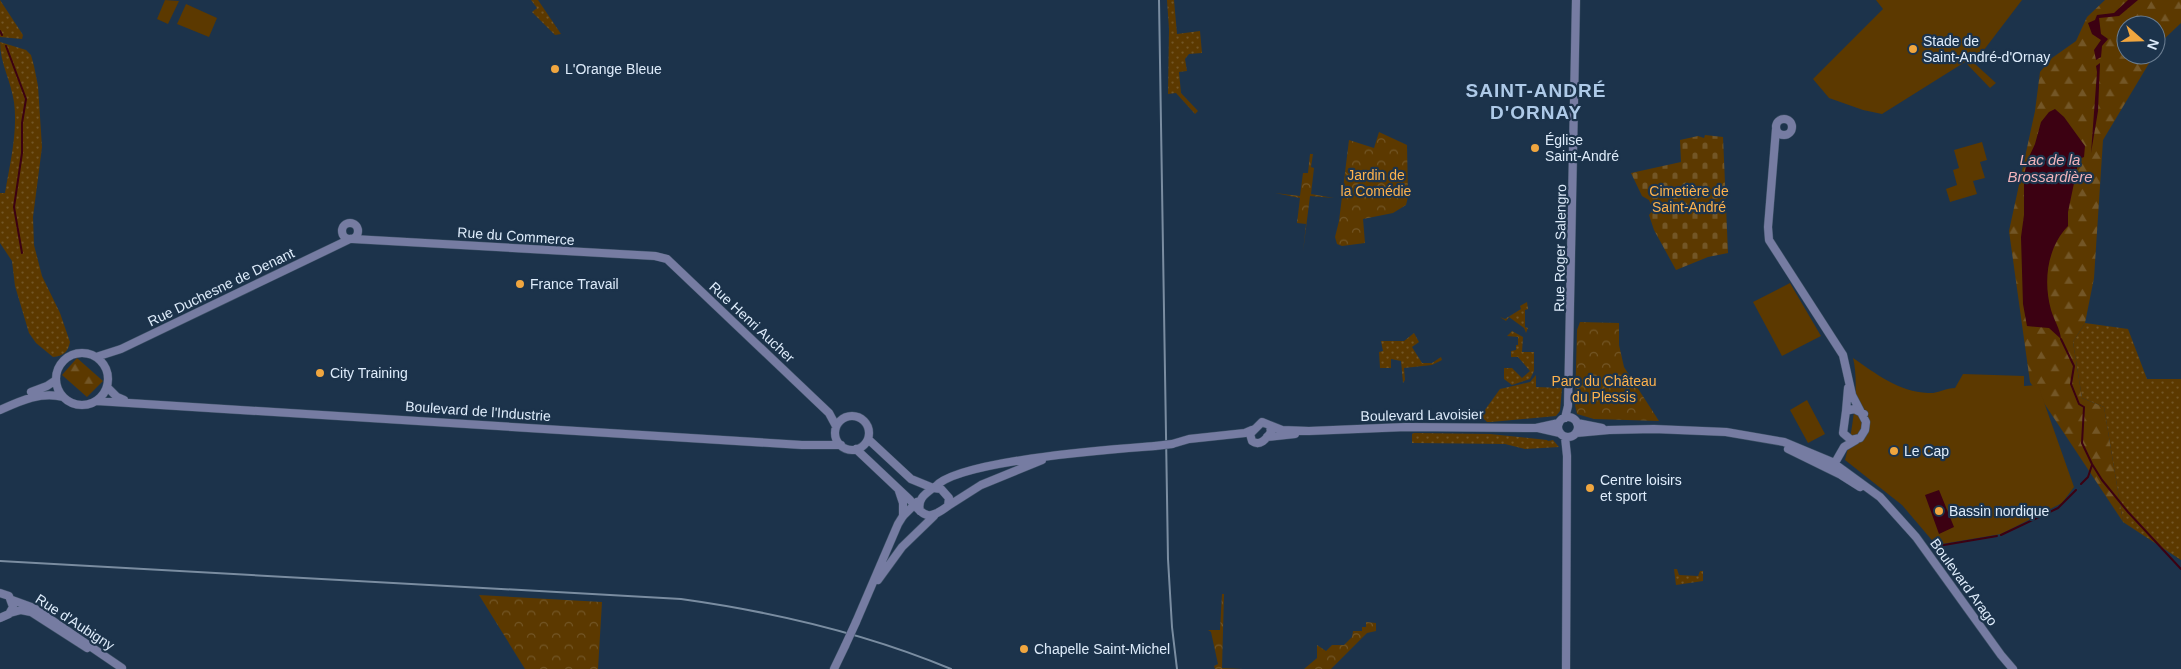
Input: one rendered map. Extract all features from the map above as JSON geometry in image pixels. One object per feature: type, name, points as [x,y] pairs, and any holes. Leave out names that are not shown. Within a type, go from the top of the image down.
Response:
[{"type":"main road","name":"Rue Roger Salengro","points":[[1568,421],[1576,0]]},
{"type":"main road","points":[[1775,150],[1793,130],[1792,124],[1788,120],[1780,120],[1776,129],[1768,227],[1769,240],[1836,342],[1847,365],[1852,395],[1864,414],[1866,422],[1865,430],[1860,438],[1844,447],[1830,465]]},
{"type":"main road","points":[[1776,129],[1779,134],[1786,136]]},
{"type":"main road","points":[[332,247],[340,238],[342,231],[346,225],[351,223],[355,225],[358,231],[357,236],[351,239],[343,236],[342,231]]},
{"type":"main road","name":"Rue du Commerce","points":[[358,231],[376,240]]},
{"type":"main road","name":"Rue du Commerce","points":[[351,239],[655,256]]},
{"type":"main road","name":"Rue Duchesne de Denant","points":[[96,357],[121,349],[351,239]]},
{"type":"main road","name":"Rue Henri Aucher","points":[[655,256],[667,259],[829,413],[835,429]]},
{"type":"main road","points":[[107,372],[113,357],[121,349]]},
{"type":"main road","points":[[84,353],[96,357],[105,366],[107,372],[107,387],[97,401],[88,405],[79,406],[71,403],[63,397],[57,386],[56,380],[59,367],[71,356],[84,353]]},
{"type":"main road","points":[[0,406],[24,394],[40,390],[56,380]]},
{"type":"main road","points":[[1830,465],[1842,433],[1849,381]]},
{"type":"main road","name":"Boulevard de l'Industrie","points":[[107,387],[117,397],[133,403]]},
{"type":"main road","points":[[0,410],[21,400],[39,395],[63,397]]},
{"type":"main road","name":"Boulevard de l'Industrie","points":[[97,401],[841,446]]},
{"type":"main road","points":[[1846,411],[1854,409],[1864,414]]},
{"type":"main road","name":"Rue Henri Aucher","points":[[829,413],[845,417]]},
{"type":"main road","points":[[821,446],[835,429],[845,417],[856,416],[865,422],[869,431],[868,439],[861,447],[850,450],[841,446],[835,429]]},
{"type":"main road","points":[[1568,421],[1568,435]]},
{"type":"main road","points":[[1566,669],[1568,421]]},
{"type":"main road","name":"Boulevard Lavoisier","points":[[1536,428],[1568,421]]},
{"type":"main road","name":"Boulevard Arago","points":[[1568,421],[1609,430]]},
{"type":"main road","name":"Boulevard Lavoisier","points":[[1172,444],[1190,439],[1245,433],[1262,422],[1282,430],[1309,431],[1406,427],[1536,428],[1568,435]]},
{"type":"main road","points":[[1267,437],[1271,432],[1270,426]]},
{"type":"main road","points":[[1252,430],[1250,438],[1252,441]]},
{"type":"main road","name":"Boulevard Arago","points":[[1568,435],[1609,430],[1714,432],[1776,440],[1803,449],[1861,487],[1898,517],[1934,561],[2008,666],[2014,669]]},
{"type":"main road","name":"Boulevard Lavoisier","points":[[934,488],[947,479],[1006,462],[1172,444],[1240,439],[1259,443],[1267,437],[1309,431]]},
{"type":"main road","points":[[1842,433],[1851,440],[1856,440]]},
{"type":"main road","points":[[866,599],[898,553],[934,516],[948,506],[950,498],[946,493],[912,479],[868,439]]},
{"type":"main road","points":[[856,449],[920,511],[928,516],[934,516]]},
{"type":"main road","name":"Boulevard Lavoisier","points":[[948,506],[996,477],[1053,456]]},
{"type":"main road","points":[[896,488],[904,503],[903,516]]},
{"type":"main road","points":[[834,669],[903,516],[914,504],[934,488]]},
{"type":"main road","points":[[920,511],[919,503],[922,497]]},
{"type":"main road","name":"Rue d'Aubigny","points":[[0,593],[6,594],[12,600],[34,608],[123,669]]},
{"type":"main road","points":[[0,626],[5,616],[13,607],[12,600]]},
{"type":"main road","name":"Rue d'Aubigny","points":[[5,616],[21,610],[31,612],[123,669]]},
{"type":"green space","points":[[0,0],[23,35],[22,39],[0,37]]},
{"type":"green space","points":[[165,0],[179,1],[168,24],[157,19]]},
{"type":"green space","points":[[531,0],[538,0],[561,34],[555,35],[532,12],[537,8]]},
{"type":"green space","points":[[1167,0],[1174,0],[1177,34],[1200,31],[1202,53],[1189,54],[1185,59],[1187,71],[1179,72],[1181,93],[1198,111],[1195,114],[1176,93],[1168,94],[1169,29]]},
{"type":"green space","name":"Stade de Saint-André-d'Ornay","points":[[1876,0],[2022,0],[1974,63],[1996,83],[1990,88],[1965,62],[1882,114],[1863,110],[1829,98],[1813,79],[1883,9]]},
{"type":"green space","points":[[2105,0],[2181,0],[2181,23],[2166,37],[2166,15],[2116,15],[2116,65],[2148,65],[2103,140],[2094,278],[2085,323],[2073,342],[2082,398],[2104,407],[2123,522],[2030,382],[2009,231],[2035,111],[2040,72],[2052,58],[2076,41],[2087,17]]},
{"type":"green space","points":[[186,4],[217,18],[209,37],[177,24]]},
{"type":"green space","points":[[0,42],[26,50],[31,55],[38,86],[42,147],[33,217],[34,245],[42,276],[60,313],[70,342],[66,351],[53,357],[36,343],[29,333],[15,286],[12,261],[0,243],[0,193],[5,193],[13,148],[15,113],[11,87],[0,50]]},
{"type":"green space","name":"Jardin de la Comédie","points":[[1379,132],[1407,145],[1408,197],[1406,205],[1393,213],[1363,219],[1365,243],[1342,246],[1337,244],[1335,237],[1339,221],[1349,140],[1374,148]]},
{"type":"green space","name":"Cimetière de Saint-André","points":[[1705,135],[1723,137],[1728,253],[1708,257],[1676,270],[1654,230],[1649,215],[1653,210],[1649,200],[1642,196],[1631,173],[1681,162],[1680,140],[1698,136],[1704,138]]},
{"type":"green space","points":[[1982,142],[1987,160],[1980,162],[1985,178],[1973,181],[1977,194],[1950,202],[1946,189],[1957,185],[1953,170],[1959,168],[1954,150]]},
{"type":"green space","points":[[1310,154],[1313,154],[1311,167],[1314,168],[1311,194],[1334,198],[1310,196],[1303,252],[1306,224],[1297,223],[1300,198],[1275,193],[1300,196],[1303,173],[1308,173]]},
{"type":"green space","points":[[1790,283],[1821,336],[1782,356],[1753,302]]},
{"type":"green space","points":[[1527,302],[1528,309],[1525,310],[1525,327],[1528,328],[1526,333],[1524,328],[1509,317],[1506,321],[1500,317],[1505,319],[1521,309],[1520,306]]},
{"type":"green space","name":"Parc du Château du Plessis","points":[[1580,322],[1619,323],[1619,345],[1624,367],[1659,421],[1594,419],[1577,414],[1575,405],[1577,330]]},
{"type":"green space","points":[[2085,323],[2128,329],[2147,379],[2181,379],[2181,560],[2123,522],[2104,407],[2082,398],[2073,342]]},
{"type":"green space","points":[[1512,331],[1523,337],[1522,352],[1534,352],[1534,371],[1530,379],[1512,385],[1504,379],[1504,368],[1512,368],[1522,378],[1530,371],[1518,357],[1511,357],[1511,351],[1516,350],[1516,345],[1518,345],[1518,337],[1507,336]]},
{"type":"green space","points":[[1414,333],[1419,342],[1412,347],[1422,363],[1432,363],[1441,357],[1442,360],[1432,365],[1404,368],[1405,380],[1403,383],[1401,361],[1391,359],[1391,368],[1380,368],[1379,352],[1383,351],[1381,341],[1404,341]]},
{"type":"green space","points":[[77,358],[103,381],[87,397],[62,375]]},
{"type":"green space","points":[[1853,358],[1897,385],[1917,392],[1935,393],[1955,388],[1963,374],[2024,376],[2024,386],[2038,385],[2074,487],[2062,503],[2001,534],[1936,545],[1902,505],[1845,460],[1855,395],[1856,382]]},
{"type":"green space","points":[[1536,375],[1536,387],[1562,388],[1560,411],[1556,416],[1487,422],[1479,414],[1482,414],[1500,389],[1530,382]]},
{"type":"green space","points":[[1807,400],[1825,434],[1808,443],[1790,410]]},
{"type":"green space","points":[[1412,434],[1490,434],[1553,440],[1559,447],[1525,449],[1505,444],[1412,443]]},
{"type":"green space","points":[[1674,569],[1677,569],[1679,575],[1698,576],[1700,571],[1703,571],[1703,581],[1676,585]]},
{"type":"green space","points":[[1222,594],[1224,594],[1222,668],[1243,669],[1215,669],[1214,666],[1218,664],[1211,632],[1208,630],[1220,630]]},
{"type":"green space","points":[[479,595],[602,602],[598,669],[525,669]]},
{"type":"green space","points":[[1366,622],[1376,623],[1376,631],[1367,633],[1331,669],[1304,669],[1317,658],[1317,645],[1326,651],[1332,645],[1344,645],[1352,637],[1353,631],[1362,631],[1362,627],[1366,627]]},
{"type":"water","points":[[2128,0],[2138,0],[2120,15],[2099,18],[2101,34],[2108,39],[2102,46],[2101,57],[2096,60],[2094,50],[2101,40],[2092,34],[2088,23],[2095,20],[2097,15],[2114,13]]},
{"type":"water","points":[[2100,63],[2098,111],[2091,153],[2096,66]]},
{"type":"water","name":"Lac de la Brossardière","points":[[2055,109],[2064,117],[2085,146],[2084,157],[2079,159],[2068,212],[2068,226],[2055,244],[2047,276],[2051,310],[2061,339],[2049,328],[2027,326],[2023,304],[2021,237],[2024,215],[2024,176],[2027,161],[2035,144],[2041,122],[2049,112]]},
{"type":"water","name":"Bassin nordique","points":[[1939,490],[1954,527],[1939,534],[1925,495]]},
{"type":"waterway","points":[[0,31],[2,35]]},
{"type":"waterway","points":[[6,46],[26,99],[22,123],[22,153],[14,207],[22,253]]},
{"type":"waterway","points":[[2061,339],[2074,366],[2071,384],[2079,404],[2084,407],[2082,443],[2092,464],[2102,480],[2128,512],[2181,569]]},
{"type":"waterway","points":[[2081,484],[2088,477],[2092,465]]},
{"type":"waterway","points":[[2001,535],[2058,508],[2076,490]]},
{"type":"waterway","points":[[1938,546],[1997,536]]},
{"type":"railway","points":[[1159,0],[1168,559],[1172,627],[1177,669]]},
{"type":"railway","points":[[0,561],[681,599],[750,610],[819,625],[886,645],[951,669]]},
{"type":"place","name":"Stade de Saint-André-d'Ornay","points":[[1913,49]]},
{"type":"place","name":"L'Orange Bleue","points":[[555,69]]},
{"type":"place","name":"Église Saint-André","points":[[1535,148]]},
{"type":"place","name":"France Travail","points":[[520,284]]},
{"type":"place","name":"City Training","points":[[320,373]]},
{"type":"place","name":"Le Cap","points":[[1894,451]]},
{"type":"place","name":"Centre loisirs et sport","points":[[1590,488]]},
{"type":"place","name":"Bassin nordique","points":[[1939,511]]},
{"type":"place","name":"Chapelle Saint-Michel","points":[[1024,649]]},
{"type":"district","name":"SAINT-ANDRÉ D'ORNAY","points":[[1536,101]]}]
